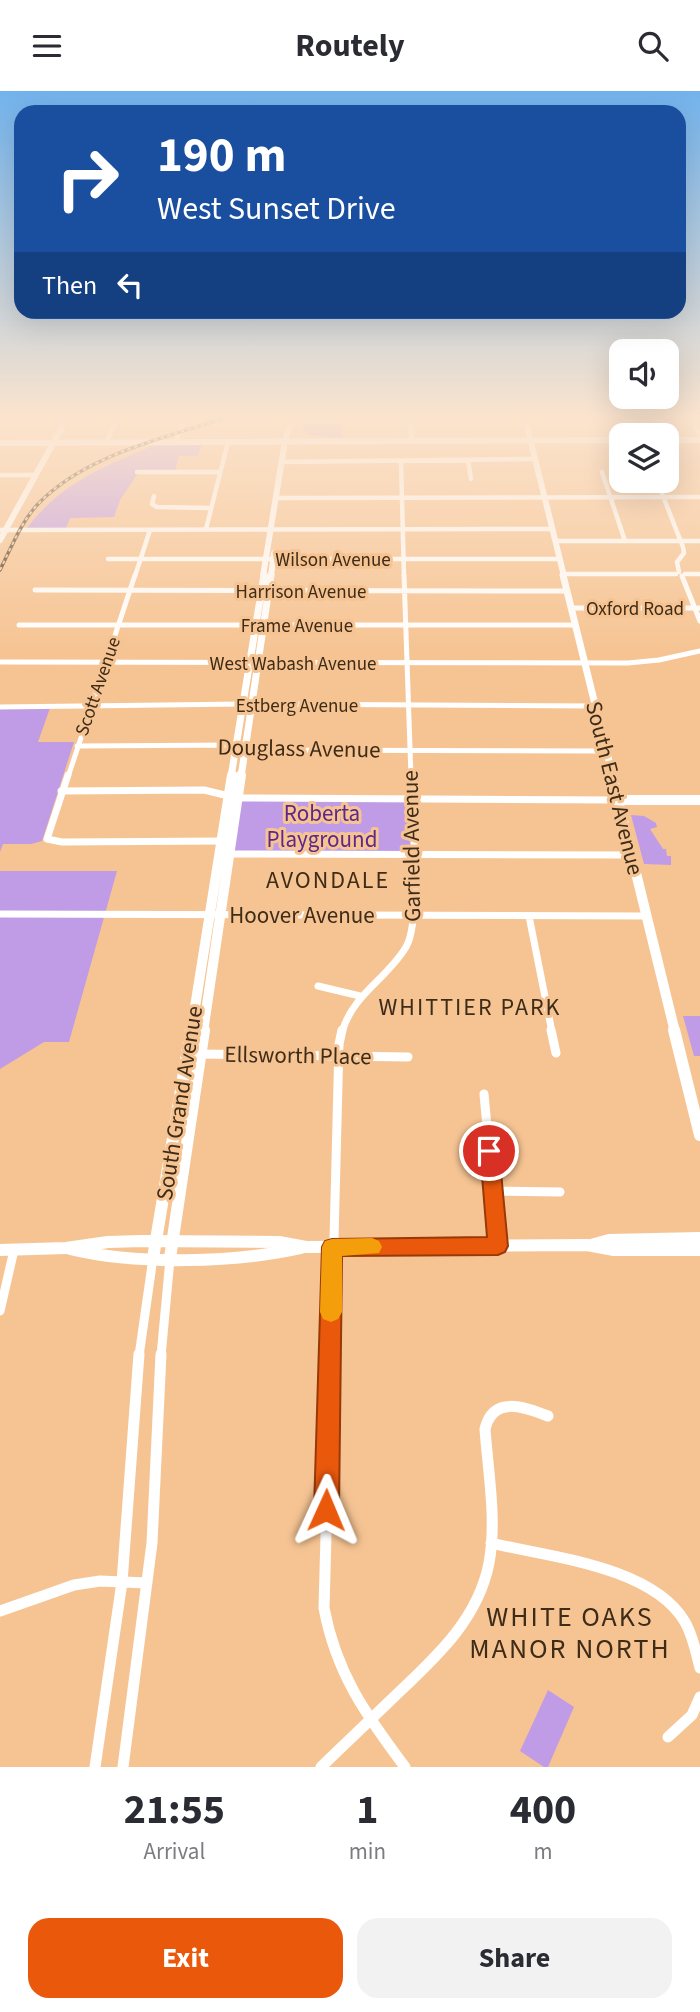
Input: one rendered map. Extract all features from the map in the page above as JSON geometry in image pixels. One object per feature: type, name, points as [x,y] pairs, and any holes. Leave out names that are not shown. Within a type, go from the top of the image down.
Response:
[{"type":"street","points":[[0,540],[23,496]]},
{"type":"street","points":[[154,496],[152,504],[157,507],[211,508]]},
{"type":"street","points":[[206,529],[214,496]]},
{"type":"street","points":[[279,498],[692,496]]},
{"type":"street","name":"South East Avenue","points":[[544,497],[700,1135]]},
{"type":"street","points":[[610,497],[625,541]]},
{"type":"street","points":[[663,497],[684,551],[677,562],[680,574],[697,608],[700,621]]},
{"type":"street","name":"South Grand Avenue","points":[[123,1767],[152,1543],[163,1315],[170,1258],[200,1054],[205,980],[279,498]]},
{"type":"street","name":"Garfield Avenue","points":[[402,498],[415,916],[410,942],[360,996],[345,1020],[339,1056],[324,1608],[332,1649],[341,1674],[405,1767]]},
{"type":"street","name":"Scott Avenue","points":[[150,530],[47,836],[50,841],[226,841]]},
{"type":"street","points":[[3,531],[552,530]]},
{"type":"street","points":[[555,541],[700,541]]},
{"type":"street","name":"Wilson Avenue","points":[[108,559],[559,559]]},
{"type":"street","points":[[563,574],[700,574]]},
{"type":"street","name":"Harrison Avenue","points":[[35,590],[567,591]]},
{"type":"street","name":"Oxford Road","points":[[571,608],[697,608]]},
{"type":"street","name":"Frame Avenue","points":[[19,625],[575,625]]},
{"type":"street","name":"West Wabash Avenue","points":[[1,662],[584,663],[645,662],[700,651]]},
{"type":"street","name":"Estberg Avenue","points":[[0,707],[247,704],[595,706]]},
{"type":"street","name":"Douglass Avenue","points":[[76,746],[606,751]]},
{"type":"street","points":[[61,792],[204,790],[233,797],[700,800]]},
{"type":"street","points":[[224,854],[631,855]]},
{"type":"street","name":"Hoover Avenue","points":[[0,914],[646,916]]},
{"type":"street","points":[[530,916],[556,1053]]},
{"type":"street","name":"South Grand Avenue","points":[[94,1767],[122,1582],[140,1341],[187,1054],[205,980]]},
{"type":"street","points":[[318,986],[360,996]]},
{"type":"street","name":"Ellsworth Place","points":[[187,1054],[408,1057]]},
{"type":"street","points":[[484,1094],[498,1246]]},
{"type":"street","points":[[173,1140],[187,1140]]},
{"type":"street","points":[[493,1191],[560,1192]]},
{"type":"street","points":[[166,1193],[179,1193]]},
{"type":"street","points":[[587,1245],[609,1240],[700,1238]]},
{"type":"street","points":[[0,1250],[66,1248],[108,1242],[173,1241],[279,1242],[306,1247],[587,1245],[614,1250],[700,1250]]},
{"type":"street","points":[[66,1248],[105,1258],[170,1258],[279,1254],[306,1247]]},
{"type":"street","points":[[0,1311],[14,1250]]},
{"type":"street","points":[[657,1250],[700,1257]]},
{"type":"street","points":[[321,1767],[439,1653],[468,1618],[480,1595],[489,1563],[491,1543],[485,1429],[487,1417],[496,1409],[506,1406],[529,1409],[548,1416]]},
{"type":"street","points":[[491,1543],[622,1574],[652,1588],[685,1623],[693,1639],[700,1668]]},
{"type":"street","points":[[0,1611],[74,1585],[147,1583]]},
{"type":"street","points":[[668,1737],[695,1710],[700,1697]]},
{"type":"green space","points":[[123,496],[114,517],[70,518],[66,528],[27,528],[55,498]]},
{"type":"green space","points":[[0,708],[50,708],[38,742],[74,742],[42,841],[31,844],[3,844],[0,852]]},
{"type":"green space","name":"Roberta Playground","points":[[238,798],[411,799],[412,854],[229,853]]},
{"type":"green space","points":[[631,815],[644,816],[656,823],[657,827],[650,829],[663,849],[666,849],[667,856],[671,856],[671,865],[644,864]]},
{"type":"green space","points":[[0,871],[117,871],[69,1042],[44,1042],[0,1069]]},
{"type":"green space","points":[[683,1016],[700,1016],[700,1056],[694,1056]]},
{"type":"green space","points":[[548,1690],[574,1707],[548,1767],[544,1767],[520,1751]]},
{"type":"railway","points":[[0,570],[26,519],[47,496]]},
{"type":"slow traffic","points":[[331,1312],[332,1247],[372,1247]]},
{"type":"district","name":"AVONDALE","points":[[328,880]]},
{"type":"district","name":"WHITTIER PARK","points":[[470,1007]]},
{"type":"district","name":"WHITE OAKS MANOR NORTH","points":[[570,1632]]},
{"type":"route","points":[[326,1510],[332,1247],[498,1246],[489,1151]]}]
